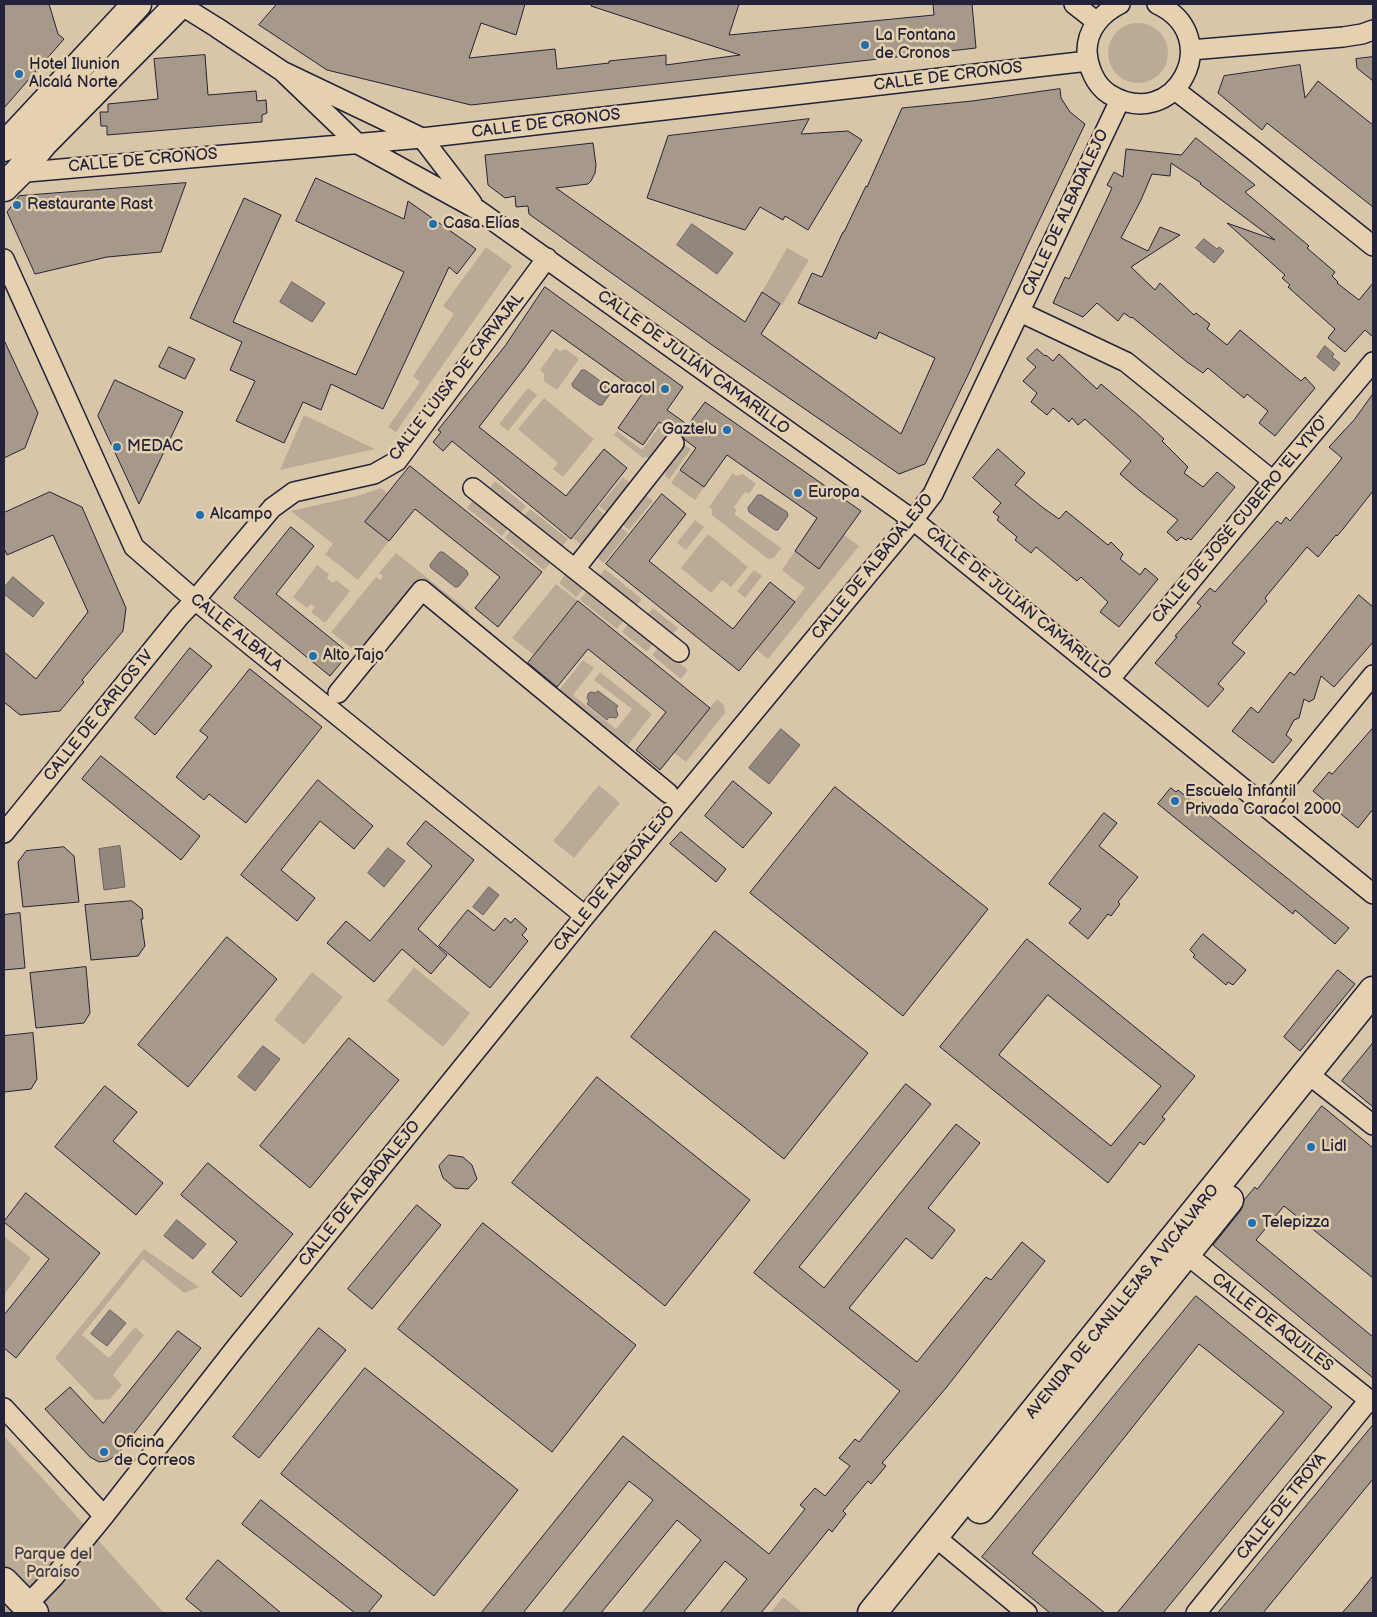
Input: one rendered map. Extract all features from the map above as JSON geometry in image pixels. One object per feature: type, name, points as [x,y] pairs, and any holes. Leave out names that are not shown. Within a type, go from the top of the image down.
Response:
[{"type":"main road","points":[[4,148],[137,4]]},
{"type":"main road","points":[[9,178],[179,4]]},
{"type":"main road","name":"AVENIDA DE CANILLEJAS A VICÁLVARO","points":[[896,1613],[942,1542],[1314,1078],[1373,991]]},
{"type":"main road","name":"AVENIDA DE CANILLEJAS A VICÁLVARO","points":[[1314,1078],[1373,1020]]},
{"type":"main road","name":"AVENIDA DE CANILLEJAS A VICÁLVARO","points":[[872,1613],[942,1542]]},
{"type":"main road","points":[[4,1582],[30,1609]]},
{"type":"street","name":"CALLE DE JULIÁN CAMARILLO","points":[[179,4],[282,71],[422,138],[478,210]]},
{"type":"street","points":[[1074,4],[1097,22]]},
{"type":"street","points":[[1120,4],[1108,10],[1097,22],[1090,34],[1087,47],[1088,60],[1094,77],[1105,91],[1120,100],[1134,104],[1145,104],[1166,97],[1175,90],[1184,78],[1190,64],[1191,50],[1188,34],[1180,20],[1168,9],[1157,4]]},
{"type":"street","points":[[1191,50],[1370,31]]},
{"type":"street","name":"CALLE DE CRONOS","points":[[9,178],[422,138],[1088,60]]},
{"type":"street","name":"CALLE DE JULIÁN CAMARILLO","points":[[282,71],[358,144],[478,210],[914,520],[1373,894]]},
{"type":"street","points":[[1175,90],[1373,246]]},
{"type":"street","name":"CALLE DE ALBADALEJO","points":[[30,1609],[237,1346],[585,916],[914,520],[933,494],[1120,100]]},
{"type":"street","name":"CALLE LUISA DE CARVAJAL","points":[[195,600],[272,508],[294,492],[374,474],[397,461],[547,258]]},
{"type":"street","name":"CALLE ALBALA","points":[[4,259],[134,547],[195,600],[585,916]]},
{"type":"street","points":[[1020,312],[1126,362],[1272,480]]},
{"type":"street","name":"CALLE DE JOSÉ CUBERO 'EL YIYO'","points":[[1110,679],[1272,480],[1373,362]]},
{"type":"street","points":[[575,569],[674,443]]},
{"type":"street","points":[[473,488],[679,652]]},
{"type":"street","points":[[338,693],[422,590],[668,793]]},
{"type":"street","name":"CALLE DE CARLOS IV","points":[[4,833],[179,617],[195,600]]},
{"type":"street","points":[[1266,806],[1373,675]]},
{"type":"street","points":[[1314,1078],[1373,1125]]},
{"type":"street","name":"CALLE DE AQUILES","points":[[1178,1248],[1371,1402]]},
{"type":"street","name":"CALLE DE TROYA","points":[[1196,1613],[1371,1402]]},
{"type":"street","points":[[4,1408],[104,1516]]},
{"type":"street","points":[[942,1542],[1027,1613]]},
{"type":"green space","points":[[1132,23],[1144,23],[1160,31],[1166,41],[1168,53],[1166,65],[1160,75],[1144,83],[1132,83],[1116,75],[1108,59],[1108,47],[1116,31]]},
{"type":"green space","points":[[486,247],[512,266],[396,432],[388,427],[420,382],[413,376],[454,314],[443,306]]},
{"type":"green space","points":[[787,248],[809,260],[782,305],[762,292]]},
{"type":"green space","points":[[556,348],[560,351],[566,349],[579,359],[557,390],[544,381],[544,374],[540,370]]},
{"type":"green space","points":[[528,388],[537,395],[508,431],[499,424]]},
{"type":"green space","points":[[544,398],[594,439],[563,477],[553,469],[558,463],[518,429]]},
{"type":"green space","points":[[304,415],[375,449],[280,470]]},
{"type":"green space","points":[[659,427],[669,435],[653,458],[643,458],[614,435],[617,431],[642,450]]},
{"type":"green space","points":[[681,443],[691,449],[669,480],[665,476],[664,466]]},
{"type":"green space","points":[[680,470],[704,487],[695,500],[671,483]]},
{"type":"green space","points":[[733,473],[736,476],[743,474],[756,484],[749,494],[745,492],[734,507],[737,510],[734,514],[781,548],[774,558],[768,559],[712,515],[712,509],[709,507]]},
{"type":"green space","points":[[623,477],[632,485],[609,514],[599,506]]},
{"type":"green space","points":[[495,481],[526,506],[518,516],[487,491]]},
{"type":"green space","points":[[381,488],[388,494],[365,522],[389,541],[358,580],[325,554],[333,544],[291,511],[357,496]]},
{"type":"green space","points":[[643,493],[653,501],[629,530],[620,522]]},
{"type":"green space","points":[[475,498],[510,526],[502,536],[467,508]]},
{"type":"green space","points":[[597,508],[607,517],[583,546],[573,538]]},
{"type":"green space","points":[[530,509],[568,539],[560,549],[522,518]]},
{"type":"green space","points":[[695,520],[704,527],[686,550],[677,543]]},
{"type":"green space","points":[[618,525],[628,533],[604,563],[594,555]]},
{"type":"green space","points":[[512,528],[552,561],[544,570],[505,538]]},
{"type":"green space","points":[[708,534],[748,567],[731,587],[722,580],[711,593],[681,568]]},
{"type":"green space","points":[[844,535],[859,546],[768,659],[756,649],[805,588],[782,570],[795,551],[819,569]]},
{"type":"green space","points":[[396,553],[470,612],[467,615],[421,578],[359,654],[331,632],[376,577],[381,580],[383,576],[379,573]]},
{"type":"green space","points":[[317,565],[329,574],[327,578],[333,583],[336,580],[350,591],[325,623],[311,612],[315,607],[311,604],[307,608],[293,597]]},
{"type":"green space","points":[[605,569],[642,599],[634,609],[597,579]]},
{"type":"green space","points":[[754,570],[762,576],[745,598],[737,591]]},
{"type":"green space","points":[[567,572],[585,587],[576,597],[559,583]]},
{"type":"green space","points":[[556,584],[578,601],[534,655],[512,638]]},
{"type":"green space","points":[[588,589],[625,619],[617,629],[580,600]]},
{"type":"green space","points":[[653,608],[678,628],[670,637],[645,617]]},
{"type":"green space","points":[[630,622],[654,642],[647,652],[622,632]]},
{"type":"green space","points":[[659,646],[688,670],[681,679],[652,655]]},
{"type":"green space","points":[[583,660],[594,668],[573,695],[616,729],[632,709],[594,680],[600,672],[652,714],[628,745],[559,690]]},
{"type":"green space","points":[[717,699],[724,705],[725,713],[686,762],[674,753]]},
{"type":"green space","points":[[599,785],[620,803],[574,858],[553,841]]},
{"type":"green space","points":[[414,967],[470,1013],[443,1047],[387,1001]]},
{"type":"green space","points":[[312,972],[343,997],[304,1045],[274,1020]]},
{"type":"green space","points":[[4,1236],[31,1258],[4,1295]]},
{"type":"green space","points":[[144,1249],[199,1287],[184,1293],[143,1259],[82,1335],[109,1358],[135,1327],[144,1335],[113,1375],[122,1385],[110,1399],[95,1400],[55,1358]]},
{"type":"green space","name":"Parque del Paraíso","points":[[4,1436],[164,1613],[4,1613]]},
{"type":"green space","points":[[783,1597],[803,1613],[770,1613]]},
{"type":"shaded area","points":[[692,224],[733,253],[717,274],[677,245]]},
{"type":"shaded area","points":[[1204,239],[1217,249],[1219,247],[1224,251],[1214,263],[1196,248]]},
{"type":"shaded area","points":[[292,282],[325,303],[312,322],[280,302]]},
{"type":"shaded area","points":[[1325,346],[1334,354],[1332,357],[1340,363],[1334,371],[1317,357]]},
{"type":"shaded area","points":[[582,370],[585,370],[612,391],[602,405],[599,405],[573,387],[572,384]]},
{"type":"shaded area","points":[[758,495],[761,495],[787,512],[788,516],[778,530],[775,530],[749,512],[748,508]]},
{"type":"shaded area","points":[[440,552],[443,552],[467,571],[468,575],[458,587],[455,587],[431,568],[430,565]]},
{"type":"shaded area","points":[[13,577],[44,603],[33,617],[4,594],[4,588]]},
{"type":"shaded area","points":[[598,691],[618,706],[616,718],[609,717],[607,720],[587,704],[589,701],[587,698],[588,694]]},
{"type":"shaded area","points":[[781,729],[800,745],[769,784],[749,768]]},
{"type":"shaded area","points":[[120,846],[125,887],[104,890],[99,849]]},
{"type":"shaded area","points":[[388,848],[405,861],[384,887],[368,873]]},
{"type":"shaded area","points":[[489,887],[499,895],[483,915],[473,907]]},
{"type":"shaded area","points":[[263,1046],[280,1059],[255,1091],[238,1077]]},
{"type":"shaded area","points":[[177,1220],[206,1244],[193,1259],[164,1236]]},
{"type":"shaded area","points":[[110,1310],[126,1323],[107,1346],[91,1334]]},
{"type":"building","name":"Hotel Ilunion Alcalá Norte","points":[[4,4],[49,4],[58,34],[64,39],[4,108]]},
{"type":"building","points":[[277,4],[525,4],[516,35],[481,23],[469,58],[555,49],[557,69],[666,55],[666,65],[740,55],[591,6],[592,4],[739,4],[729,35],[934,15],[933,4],[972,4],[976,48],[471,105],[327,70],[259,25]]},
{"type":"building","points":[[205,55],[208,95],[256,91],[257,101],[266,100],[267,113],[262,115],[262,122],[107,135],[107,126],[101,126],[100,112],[108,112],[108,104],[158,99],[154,59]]},
{"type":"building","points":[[1373,57],[1373,81],[1357,68],[1356,59]]},
{"type":"building","points":[[1300,65],[1305,98],[1318,81],[1373,125],[1373,207],[1267,123],[1262,130],[1218,93],[1224,76]]},
{"type":"building","points":[[1060,89],[1061,98],[1070,112],[1085,124],[925,464],[899,474],[715,347],[529,214],[528,206],[516,207],[515,196],[505,198],[488,185],[485,155],[593,143],[596,165],[591,181],[588,184],[556,188],[745,322],[762,292],[780,304],[761,334],[901,434],[935,358],[879,332],[876,339],[798,303],[812,273],[822,277],[867,187],[902,108]]},
{"type":"building","points":[[809,119],[801,134],[848,131],[862,140],[808,230],[785,216],[783,220],[760,207],[745,230],[647,198],[668,136]]},
{"type":"building","points":[[1196,138],[1255,185],[1245,192],[1309,246],[1307,248],[1335,272],[1332,276],[1337,283],[1359,300],[1373,283],[1373,337],[1365,330],[1345,352],[1328,338],[1335,329],[1288,287],[1290,285],[1282,278],[1285,275],[1227,223],[1275,240],[1201,183],[1171,163],[1170,176],[1152,174],[1121,238],[1148,251],[1160,227],[1180,235],[1131,267],[1155,290],[1160,283],[1194,315],[1196,313],[1210,324],[1207,329],[1227,345],[1240,330],[1301,381],[1305,377],[1315,388],[1275,436],[1259,423],[1268,411],[1247,394],[1244,398],[1208,368],[1203,373],[1187,362],[1132,317],[1124,313],[1118,321],[1097,303],[1083,317],[1053,303],[1065,277],[1069,279],[1106,201],[1112,188],[1107,185],[1114,172],[1123,177],[1126,149],[1181,155]]},
{"type":"building","points":[[316,178],[404,219],[408,201],[476,249],[457,274],[449,267],[383,409],[331,384],[321,410],[303,402],[284,443],[236,421],[255,381],[230,370],[242,342],[190,318],[244,198],[281,215],[233,322],[356,375],[404,272],[296,221]]},
{"type":"building","points":[[186,183],[161,252],[107,257],[35,274],[7,212],[19,196]]},
{"type":"building","points":[[545,287],[683,387],[667,410],[688,425],[705,402],[861,511],[819,569],[795,551],[817,518],[727,455],[704,487],[680,470],[696,448],[685,440],[681,434],[674,432],[659,422],[643,445],[618,428],[642,394],[552,330],[479,427],[566,496],[604,449],[627,468],[571,539],[452,441],[443,451],[433,442],[441,432],[438,430],[505,346]]},
{"type":"building","points":[[4,340],[38,413],[25,448],[4,458]]},
{"type":"building","points":[[169,347],[195,359],[185,379],[159,367]]},
{"type":"building","points":[[1037,349],[1053,361],[1059,354],[1097,389],[1101,384],[1164,439],[1162,441],[1188,467],[1184,473],[1203,487],[1217,472],[1235,487],[1191,540],[1181,537],[1177,541],[1167,532],[1178,520],[1120,474],[1131,461],[1085,419],[1078,425],[1072,418],[1069,422],[1053,408],[1047,415],[1031,402],[1037,393],[1023,381],[1036,367],[1027,359]]},
{"type":"building","points":[[115,380],[183,412],[139,504],[98,416]]},
{"type":"building","points":[[1373,394],[1373,491],[1318,557],[1307,547],[1265,598],[1267,601],[1232,643],[1245,653],[1218,684],[1224,689],[1208,707],[1155,663],[1201,606],[1197,603],[1210,588],[1215,592],[1277,521],[1281,524],[1286,517],[1290,521],[1334,468],[1342,458],[1329,447],[1354,420]]},
{"type":"building","points":[[998,449],[1025,473],[1015,485],[1042,507],[1059,519],[1066,511],[1108,545],[1111,542],[1123,554],[1120,559],[1140,575],[1145,568],[1158,579],[1119,627],[1100,612],[1108,602],[1081,577],[1077,581],[1036,547],[1031,553],[1015,540],[1017,537],[997,520],[999,517],[993,512],[1001,503],[973,478]]},
{"type":"building","points":[[410,466],[542,572],[498,627],[475,608],[500,577],[415,509],[389,541],[365,522]]},
{"type":"building","points":[[50,492],[82,507],[126,608],[123,631],[82,680],[84,682],[60,711],[20,715],[4,702],[4,652],[36,679],[88,612],[53,535],[7,555],[4,548],[4,513]]},
{"type":"building","points":[[662,494],[686,514],[649,561],[733,629],[770,582],[795,602],[739,671],[606,564]]},
{"type":"building","points":[[291,527],[314,546],[276,594],[349,653],[330,676],[234,598]]},
{"type":"building","points":[[1359,595],[1373,607],[1373,642],[1334,687],[1321,676],[1314,699],[1309,702],[1304,699],[1299,718],[1294,720],[1286,735],[1292,740],[1273,763],[1232,731],[1251,707],[1258,713],[1290,672],[1294,675]]},
{"type":"building","points":[[578,601],[710,708],[660,770],[636,750],[666,712],[588,649],[557,687],[528,663]]},
{"type":"building","points":[[190,648],[212,666],[155,735],[135,718]]},
{"type":"building","points":[[250,669],[322,727],[246,823],[209,794],[204,800],[176,777],[208,737],[200,731]]},
{"type":"building","points":[[1373,728],[1373,809],[1358,828],[1313,791],[1329,772],[1332,774]]},
{"type":"building","points":[[101,756],[200,836],[181,860],[82,779]]},
{"type":"building","points":[[318,780],[373,826],[354,849],[320,821],[281,870],[315,898],[297,921],[241,875]]},
{"type":"building","points":[[733,781],[772,813],[743,848],[705,816]]},
{"type":"building","points":[[835,787],[988,909],[903,1016],[750,893]]},
{"type":"building","points":[[1171,788],[1176,792],[1178,790],[1349,928],[1335,944],[1295,910],[1293,914],[1158,804]]},
{"type":"building","points":[[1104,813],[1117,823],[1099,846],[1138,877],[1118,902],[1120,904],[1111,916],[1108,914],[1088,939],[1069,923],[1081,909],[1049,884]]},
{"type":"building","points":[[426,821],[474,860],[418,929],[447,955],[431,974],[402,949],[374,982],[327,943],[346,921],[370,941],[432,866],[407,844]]},
{"type":"building","points":[[681,832],[726,869],[716,882],[670,844]]},
{"type":"building","points":[[64,847],[74,856],[79,902],[23,907],[18,862],[26,851]]},
{"type":"building","points":[[132,901],[142,909],[143,919],[141,919],[145,946],[138,956],[91,960],[85,905]]},
{"type":"building","points":[[468,910],[494,931],[505,918],[511,923],[515,918],[527,929],[522,935],[528,941],[490,988],[439,946]]},
{"type":"building","points":[[20,913],[25,968],[4,970],[4,915]]},
{"type":"building","points":[[715,931],[868,1053],[784,1159],[631,1037]]},
{"type":"building","points":[[1203,934],[1246,970],[1233,985],[1228,982],[1226,985],[1193,957],[1195,955],[1190,950]]},
{"type":"building","points":[[227,937],[277,979],[188,1087],[138,1045]]},
{"type":"building","points":[[1027,939],[1195,1076],[1162,1117],[1165,1119],[1144,1145],[1140,1142],[1108,1183],[940,1047]],"holes":[[[1048,995],[1161,1086],[1111,1146],[999,1055]]]},
{"type":"building","points":[[86,967],[90,1013],[84,1023],[36,1028],[30,973]]},
{"type":"building","points":[[1338,970],[1355,984],[1300,1051],[1284,1037]]},
{"type":"building","points":[[33,1033],[37,1079],[31,1089],[4,1092],[4,1036]]},
{"type":"building","points":[[349,1038],[399,1080],[310,1188],[260,1146]]},
{"type":"building","points":[[1373,1043],[1373,1107],[1342,1081]]},
{"type":"building","points":[[597,1077],[750,1200],[665,1306],[512,1183]]},
{"type":"building","points":[[906,1084],[931,1104],[799,1267],[824,1288],[956,1124],[980,1143],[928,1208],[955,1230],[932,1259],[906,1238],[849,1308],[917,1362],[986,1277],[991,1280],[1022,1242],[1045,1261],[946,1388],[882,1463],[886,1466],[871,1484],[868,1481],[843,1511],[846,1514],[832,1532],[829,1529],[761,1613],[720,1613],[747,1579],[725,1561],[683,1613],[642,1613],[701,1540],[677,1520],[601,1613],[562,1613],[653,1500],[629,1481],[523,1613],[481,1613],[623,1436],[769,1554],[805,1509],[800,1505],[815,1488],[825,1496],[850,1466],[839,1458],[855,1439],[859,1442],[900,1391],[754,1273]]},
{"type":"building","points":[[105,1086],[137,1112],[113,1141],[163,1183],[136,1215],[55,1147]]},
{"type":"building","points":[[1322,1106],[1373,1148],[1373,1278],[1284,1206],[1256,1240],[1373,1337],[1373,1378],[1213,1245],[1241,1210],[1244,1200],[1255,1187],[1257,1189]]},
{"type":"building","points":[[449,1155],[463,1157],[472,1165],[477,1179],[468,1189],[455,1188],[443,1178],[439,1166]]},
{"type":"building","points":[[208,1163],[293,1234],[241,1297],[212,1272],[237,1242],[181,1195]]},
{"type":"building","points":[[26,1193],[100,1253],[16,1358],[4,1348],[4,1315],[49,1259],[4,1222]]},
{"type":"building","points":[[417,1205],[441,1225],[372,1309],[348,1289]]},
{"type":"building","points":[[483,1223],[636,1345],[552,1452],[398,1329]]},
{"type":"building","points":[[1196,1296],[1332,1407],[1163,1613],[1117,1613],[1284,1412],[1199,1344],[1032,1553],[1105,1613],[1050,1613],[982,1557]]},
{"type":"building","points":[[319,1328],[346,1350],[259,1458],[233,1437]]},
{"type":"building","points":[[178,1331],[201,1348],[117,1455],[107,1461],[99,1462],[90,1457],[45,1409],[70,1387],[103,1423]]},
{"type":"building","points":[[365,1368],[518,1490],[434,1596],[281,1474]]},
{"type":"building","points":[[1373,1425],[1373,1479],[1263,1613],[1218,1613]]},
{"type":"building","points":[[261,1500],[382,1596],[368,1613],[355,1613],[242,1524]]},
{"type":"building","points":[[218,1560],[281,1613],[203,1613],[186,1599]]},
{"type":"building","points":[[1373,1576],[1373,1613],[1342,1613],[1356,1597]]},
{"type":"place","name":"La Fontana de Cronos","points":[[865,45]]},
{"type":"place","name":"Hotel Ilunion Alcalá Norte","points":[[19,74]]},
{"type":"place","name":"Restaurante Rast","points":[[17,205]]},
{"type":"place","name":"Casa Elías","points":[[433,224]]},
{"type":"place","name":"Caracol","points":[[665,389]]},
{"type":"place","name":"Gaztelu","points":[[727,430]]},
{"type":"place","name":"MEDAC","points":[[117,447]]},
{"type":"place","name":"Europa","points":[[798,493]]},
{"type":"place","name":"Alcampo","points":[[200,515]]},
{"type":"place","name":"Alto Tajo","points":[[313,656]]},
{"type":"place","name":"Escuela Infantil Privada Caracol 2000","points":[[1175,801]]},
{"type":"place","name":"Lidl","points":[[1311,1147]]},
{"type":"place","name":"Telepizza","points":[[1252,1223]]},
{"type":"place","name":"Oficina de Correos","points":[[104,1452]]}]
